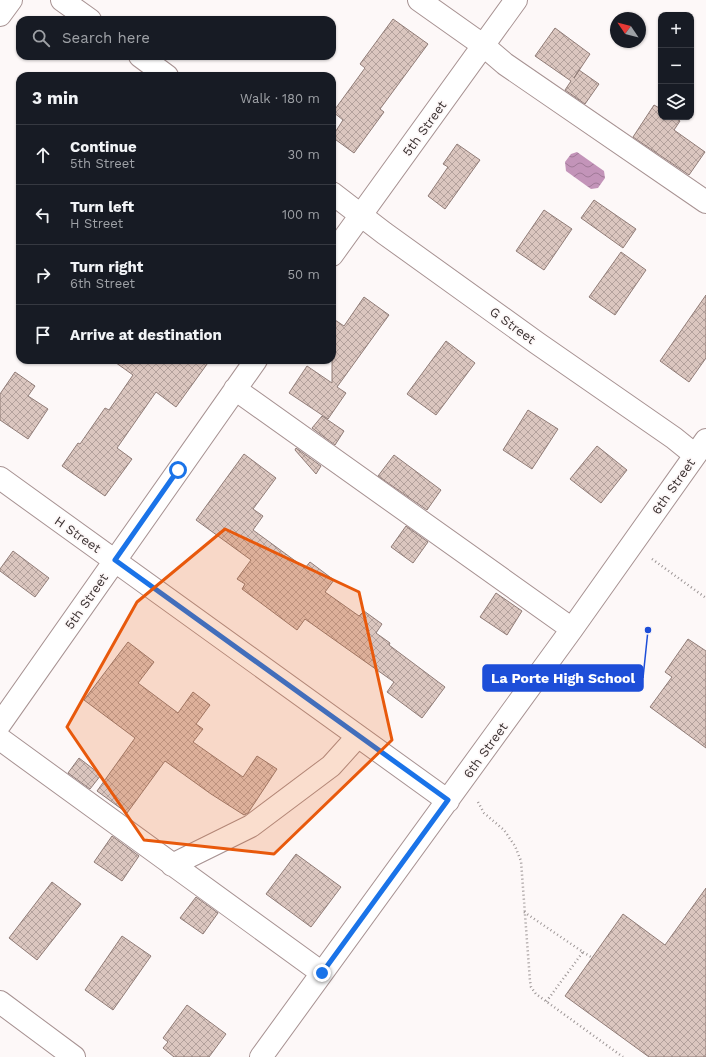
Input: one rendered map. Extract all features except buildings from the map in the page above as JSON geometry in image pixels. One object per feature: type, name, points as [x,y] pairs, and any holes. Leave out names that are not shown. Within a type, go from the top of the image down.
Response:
[{"type":"street","points":[[0,15],[11,0]]},
{"type":"street","points":[[62,0],[84,16]]},
{"type":"street","points":[[419,0],[484,46],[505,64],[706,202]]},
{"type":"street","name":"5th Street","points":[[336,249],[516,0]]},
{"type":"street","points":[[145,60],[162,72]]},
{"type":"street","name":"G Street","points":[[336,196],[384,233],[537,343],[674,438],[701,448]]},
{"type":"street","name":"5th Street","points":[[0,724],[253,364]]},
{"type":"street","points":[[235,389],[415,519],[572,629]]},
{"type":"street","name":"6th Street","points":[[261,1057],[572,629],[701,448]]},
{"type":"street","name":"H Street","points":[[0,478],[448,800]]},
{"type":"street","points":[[172,865],[251,826],[330,766],[358,736]]},
{"type":"street","points":[[0,739],[322,973]]},
{"type":"street","points":[[0,1002],[74,1057]]},
{"type":"path","points":[[649,556],[706,598]]},
{"type":"path","points":[[478,798],[478,804],[484,813],[504,830],[515,846],[520,862],[531,986],[536,994],[546,1002],[624,1057]]},
{"type":"path","points":[[524,912],[591,957]]},
{"type":"path","points":[[546,1002],[583,952]]},
{"type":"highlighted area","points":[[225,529],[359,592],[392,740],[274,854],[144,840],[67,727],[137,602]]},
{"type":"water","points":[[577,152],[604,171],[605,178],[598,188],[591,189],[566,171],[565,162],[571,154]]},
{"type":"place","name":"La Porte High School","points":[[648,630]]},
{"type":"route","points":[[178,470],[115,560],[448,800],[322,973]]}]
